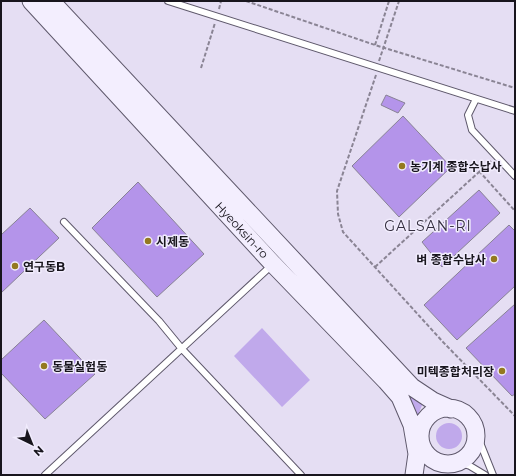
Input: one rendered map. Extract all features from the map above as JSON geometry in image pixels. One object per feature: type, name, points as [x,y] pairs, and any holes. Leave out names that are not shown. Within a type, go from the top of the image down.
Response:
[{"type":"main road","name":"Hyeoksin-ro","points":[[31,1],[273,264],[400,397],[412,424],[418,443]]},
{"type":"main road","name":"Hyeoksin-ro","points":[[51,1],[412,387],[434,401],[451,409]]},
{"type":"main road","name":"Hyeoksin-ro","points":[[414,475],[421,430],[426,419],[432,413],[440,409],[458,410],[466,415],[472,422],[475,430]]},
{"type":"main road","points":[[445,475],[458,462],[468,456],[476,440],[475,430]]},
{"type":"main road","points":[[418,443],[429,458],[436,462],[445,464],[458,462]]},
{"type":"lane","points":[[168,1],[515,111]]},
{"type":"lane","points":[[476,99],[468,115],[472,130],[515,176]]},
{"type":"lane","points":[[64,222],[159,321],[182,349],[301,475]]},
{"type":"lane","points":[[45,475],[273,264]]},
{"type":"lane","points":[[475,430],[493,475]]},
{"type":"lane","points":[[458,462],[470,466],[485,475]]},
{"type":"path","points":[[201,68],[222,1]]},
{"type":"path","points":[[246,1],[375,45],[515,88]]},
{"type":"path","points":[[375,45],[389,1]]},
{"type":"path","points":[[399,1],[383,47],[376,77],[337,191],[338,214],[343,232],[443,342],[515,416]]},
{"type":"path","points":[[375,267],[496,156]]},
{"type":"path","points":[[479,172],[515,211]]},
{"type":"shaded area","points":[[262,328],[310,380],[282,407],[234,356]]},
{"type":"shaded area","points":[[407,389],[423,403],[418,415],[416,415],[405,396]]},
{"type":"shaded area","points":[[449,423],[458,427],[462,436],[458,445],[449,449],[440,445],[436,436],[440,427]]},
{"type":"building","points":[[386,95],[405,103],[398,113],[381,105]]},
{"type":"building","name":"농기계 종합수납사","points":[[403,116],[451,167],[399,217],[352,166]]},
{"type":"building","name":"시제동","points":[[138,182],[204,254],[157,297],[92,228]]},
{"type":"building","points":[[479,190],[500,213],[442,267],[422,242]]},
{"type":"building","name":"연구동B","points":[[30,208],[59,238],[1,293],[1,235]]},
{"type":"building","name":"벼 종합수납사","points":[[509,225],[515,231],[515,286],[457,340],[424,305]]},
{"type":"building","name":"미텍종합처리장","points":[[515,304],[515,394],[512,396],[466,348]]},
{"type":"building","name":"동물실험동","points":[[44,320],[95,374],[45,419],[1,373],[1,360]]},
{"type":"place","name":"농기계 종합수납사","points":[[402,166]]},
{"type":"place","name":"시제동","points":[[148,241]]},
{"type":"place","name":"벼 종합수납사","points":[[494,259]]},
{"type":"place","name":"연구동B","points":[[15,266]]},
{"type":"place","name":"동물실험동","points":[[44,366]]},
{"type":"place","name":"미텍종합처리장","points":[[502,371]]},
{"type":"district","name":"GALSAN-RI","points":[[428,226]]}]
